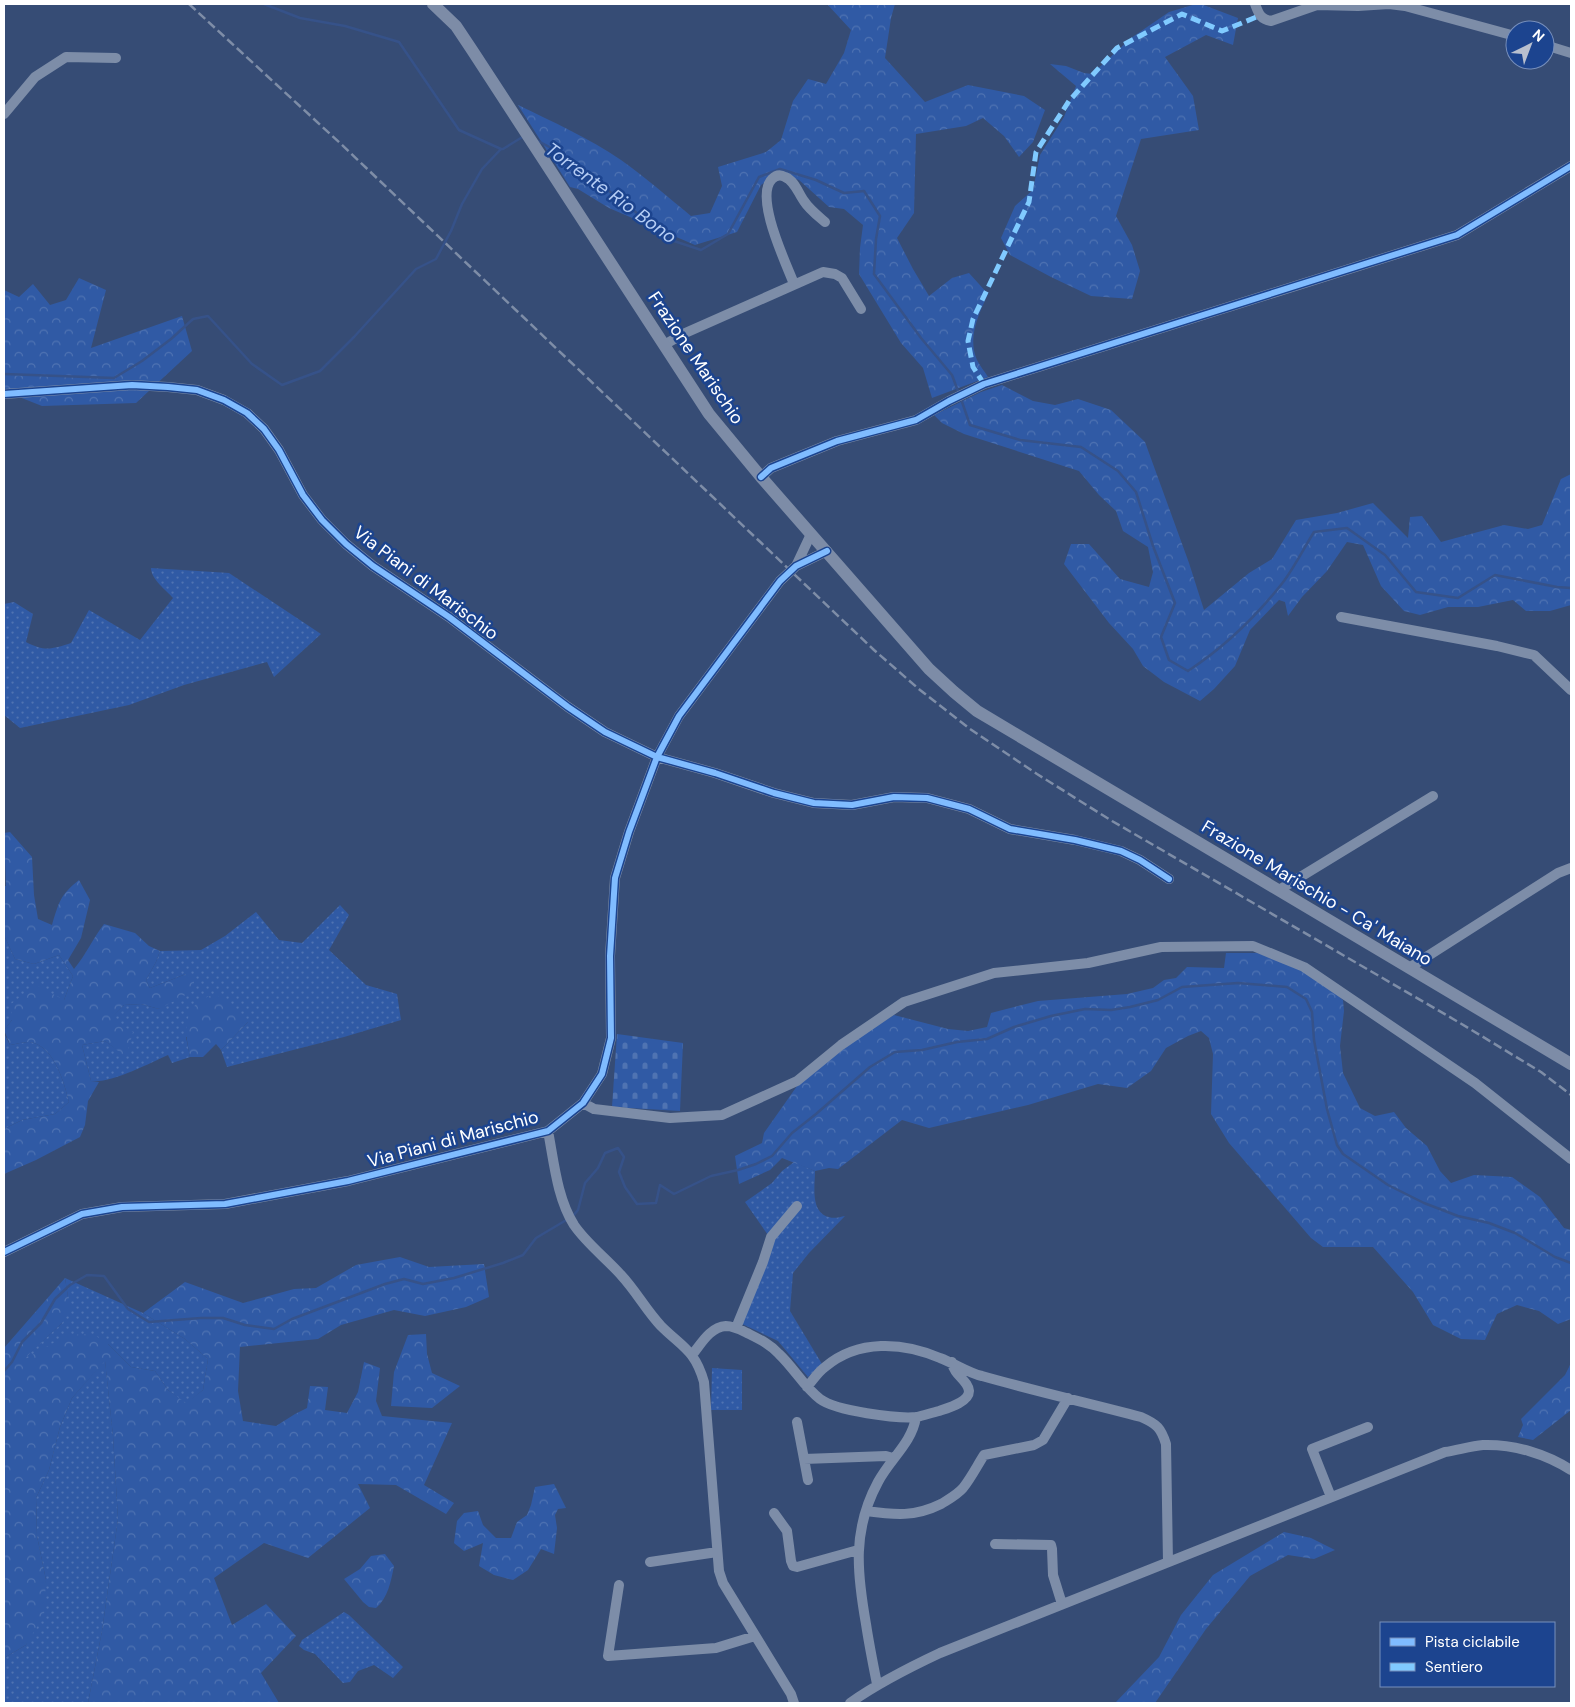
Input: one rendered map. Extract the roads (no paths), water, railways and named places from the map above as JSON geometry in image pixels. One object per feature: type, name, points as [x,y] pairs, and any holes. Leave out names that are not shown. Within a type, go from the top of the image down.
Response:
[{"type":"main road","name":"Frazione Marischio","points":[[433,4],[456,26],[709,414],[761,477],[929,669],[977,711],[1045,751]]},
{"type":"main road","name":"Frazione Marischio - Ca' Maiano","points":[[1045,751],[1571,1064]]},
{"type":"street","points":[[1255,4],[1259,16],[1271,22],[1317,4],[1358,6],[1389,4],[1405,6],[1505,33]]},
{"type":"street","points":[[1555,48],[1571,53]]},
{"type":"street","points":[[4,114],[35,77],[66,57],[116,58]]},
{"type":"street","points":[[761,477],[771,468],[837,440],[916,420],[984,384],[1456,235],[1571,166]]},
{"type":"street","points":[[794,284],[773,231],[767,207],[768,184],[771,179],[776,175],[788,178],[814,213],[826,222]]},
{"type":"street","points":[[664,345],[683,334],[823,272],[835,274],[842,278],[861,309]]},
{"type":"street","name":"Via Piani di Marischio","points":[[4,394],[132,385],[197,390],[224,400],[247,413],[264,429],[279,450],[303,495],[322,520],[346,544],[373,566],[449,617],[590,722],[605,732],[658,757],[715,773],[774,793],[814,803],[852,805],[894,797],[927,798],[969,809],[1010,829],[1075,840],[1121,851],[1140,860],[1169,879]]},
{"type":"street","points":[[796,566],[811,534]]},
{"type":"street","points":[[796,566],[827,552]]},
{"type":"street","name":"Via Piani di Marischio","points":[[4,1252],[82,1214],[122,1207],[225,1204],[348,1181],[548,1131],[582,1103],[602,1074],[611,1038],[610,956],[616,878],[629,832],[658,757],[680,716],[780,581],[796,566]]},
{"type":"street","points":[[1340,617],[1488,644],[1534,655],[1571,690]]},
{"type":"street","points":[[1279,890],[1433,796]]},
{"type":"street","points":[[1409,968],[1558,873],[1571,868]]},
{"type":"street","points":[[582,1103],[594,1109],[670,1118],[722,1115],[797,1081],[841,1044],[904,1002],[994,973],[1088,963],[1161,947],[1254,946],[1304,967],[1475,1083],[1571,1159]]},
{"type":"street","points":[[548,1131],[566,1211],[575,1226],[585,1239],[613,1265],[660,1325],[692,1355],[700,1367],[704,1382],[719,1571],[723,1583],[794,1703]]},
{"type":"street","points":[[736,1328],[763,1262],[771,1237],[798,1206]]},
{"type":"street","points":[[692,1355],[709,1334],[717,1328],[726,1326],[736,1328],[767,1343],[780,1354],[807,1387],[819,1399],[828,1404],[877,1415],[916,1417],[942,1410],[963,1400],[968,1395],[969,1389],[953,1370],[952,1362]]},
{"type":"street","points":[[807,1387],[825,1367],[842,1355],[879,1345],[899,1345],[918,1349],[952,1362],[979,1376],[1141,1417],[1154,1423],[1163,1432],[1168,1458],[1168,1562]]},
{"type":"street","points":[[866,1511],[892,1515],[908,1515],[930,1510],[953,1498],[963,1488],[984,1455],[1034,1445],[1043,1440],[1068,1398]]},
{"type":"street","points":[[878,1684],[861,1594],[858,1550],[870,1498],[893,1458],[910,1437],[916,1417]]},
{"type":"street","points":[[798,1422],[808,1480]]},
{"type":"street","points":[[1331,1497],[1312,1449],[1368,1427]]},
{"type":"street","points":[[850,1703],[878,1684],[907,1668],[940,1654],[1445,1452],[1483,1446],[1528,1450],[1559,1462],[1571,1470]]},
{"type":"street","points":[[804,1459],[886,1456],[893,1458]]},
{"type":"street","points":[[774,1513],[787,1531],[793,1566],[801,1566],[858,1550]]},
{"type":"street","points":[[995,1544],[1051,1545],[1053,1576],[1062,1604]]},
{"type":"street","points":[[650,1562],[717,1552]]},
{"type":"street","points":[[620,1585],[608,1656],[716,1648],[755,1636]]},
{"type":"waterway","points":[[264,4],[300,18],[345,26],[399,42],[459,130],[501,149]]},
{"type":"waterway","points":[[4,374],[114,378],[142,361],[193,319],[208,316],[252,364],[282,385],[320,371],[416,269],[436,259],[451,231],[462,204],[482,169],[501,149],[524,136]]},
{"type":"waterway","name":"Torrente Rio Bono","points":[[536,140],[561,153],[671,240],[701,250],[728,234],[759,177],[780,169],[816,180],[844,193],[864,191],[880,216],[876,239],[874,274],[921,338],[952,375],[959,394]]},
{"type":"waterway","name":"Torrente Rio Bono","points":[[961,399],[970,425],[1020,440],[1081,447],[1118,471],[1136,492],[1153,546],[1175,603],[1161,637],[1169,660],[1188,671],[1228,641],[1263,607],[1288,575],[1314,532],[1347,528],[1385,555],[1416,592],[1458,598],[1495,575],[1571,588]]},
{"type":"waterway","points":[[573,1216],[578,1210],[585,1183],[598,1168],[605,1153],[618,1148],[624,1157],[619,1172],[625,1187],[637,1204],[656,1203],[660,1185],[674,1194],[711,1176],[738,1170],[772,1156],[792,1133],[870,1067],[895,1052],[922,1050],[957,1042],[987,1039],[1014,1027],[1051,1016],[1085,1009],[1111,1010],[1130,1007],[1158,1000],[1182,987],[1238,983],[1287,987],[1306,999],[1312,1012],[1314,1040],[1327,1109],[1337,1145],[1343,1154],[1388,1185],[1424,1203],[1458,1216],[1489,1223],[1515,1233],[1555,1257],[1571,1263]]},
{"type":"waterway","points":[[4,1371],[12,1362],[22,1342],[41,1323],[55,1299],[70,1285],[87,1275],[104,1276],[128,1309],[149,1322],[223,1318],[245,1325],[274,1329],[292,1319],[385,1284],[404,1279],[423,1284],[454,1278],[503,1263],[523,1255],[536,1238],[568,1219]]},
{"type":"railway","points":[[189,4],[341,144],[874,650],[920,690],[970,729],[1112,821],[1460,1023],[1541,1072],[1571,1095]]}]
